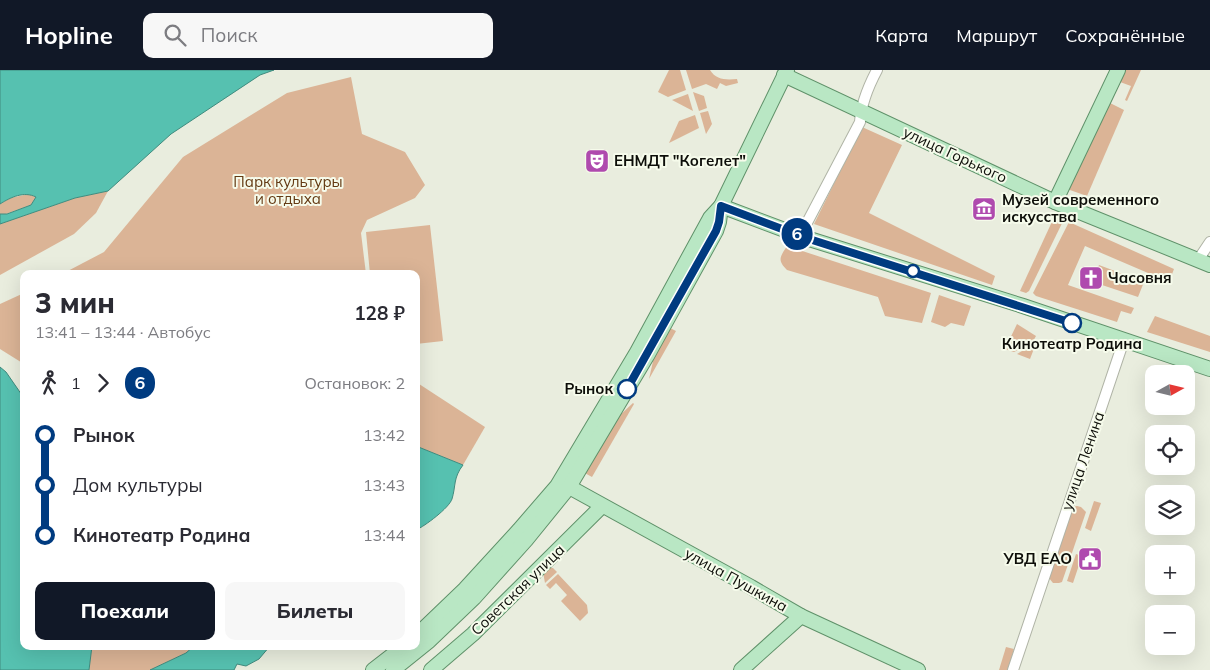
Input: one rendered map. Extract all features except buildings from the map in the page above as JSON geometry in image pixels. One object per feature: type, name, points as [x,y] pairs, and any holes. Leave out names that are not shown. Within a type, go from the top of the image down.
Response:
[{"type":"main road","points":[[1055,202],[1118,70]]},
{"type":"main road","name":"улица Горького","points":[[786,72],[860,111],[1055,202],[1204,262]]},
{"type":"main road","points":[[420,648],[474,598],[526,540],[564,485],[710,218],[721,206],[786,72]]},
{"type":"main road","points":[[721,206],[800,236],[1210,368]]},
{"type":"main road","points":[[420,632],[466,589],[519,530],[564,485],[578,474],[647,356],[716,231],[721,206]]},
{"type":"main road","name":"улица Пушкина","points":[[564,485],[801,616],[918,670]]},
{"type":"main road","name":"Советская улица","points":[[431,670],[473,634],[602,506]]},
{"type":"main road","points":[[741,670],[801,616]]},
{"type":"main road","points":[[373,670],[399,650]]},
{"type":"main road","points":[[393,670],[418,650]]},
{"type":"street","points":[[800,236],[860,122],[860,111],[877,70]]},
{"type":"street","points":[[1204,262],[1210,242]]},
{"type":"street","name":"улица Ленина","points":[[1013,670],[1124,340]]},
{"type":"green space","points":[[669,70],[680,70],[686,90],[668,97],[658,92]]},
{"type":"green space","points":[[686,70],[710,70],[718,78],[737,79],[738,83],[726,86],[720,83],[717,89],[706,84],[692,89]]},
{"type":"green space","points":[[1125,70],[1141,70],[1127,101],[1125,100],[1131,86],[1120,82],[1113,95]]},
{"type":"green space","name":"Парк культуры и отдыха","points":[[351,77],[362,134],[405,152],[425,185],[415,198],[367,220],[361,233],[366,270],[70,270],[104,252],[183,157],[287,93]]},
{"type":"green space","points":[[693,92],[704,96],[707,108],[699,111]]},
{"type":"green space","points":[[688,94],[693,111],[672,100]]},
{"type":"green space","points":[[1110,103],[1124,110],[1087,196],[1067,189]]},
{"type":"green space","points":[[708,111],[712,124],[706,134],[700,113]]},
{"type":"green space","points":[[695,115],[699,128],[669,143],[679,121]]},
{"type":"green space","points":[[862,127],[902,145],[869,213],[995,276],[992,285],[814,224]]},
{"type":"green space","points":[[108,191],[96,213],[74,234],[0,275],[0,224],[75,198]]},
{"type":"green space","points":[[29,194],[36,197],[31,205],[6,214],[0,214],[0,204],[10,198]]},
{"type":"green space","points":[[1058,211],[1067,213],[1029,291],[1026,293],[1020,291],[1056,213]]},
{"type":"green space","points":[[1069,222],[1174,269],[1169,282],[1085,246],[1068,285],[1134,308],[1131,314],[1121,311],[1117,322],[1036,296],[1033,293]]},
{"type":"green space","points":[[430,225],[443,341],[420,344],[420,270],[370,270],[366,232]]},
{"type":"green space","points":[[787,246],[931,293],[922,323],[885,316],[878,297],[787,270],[782,264],[781,258]]},
{"type":"green space","points":[[1099,265],[1144,282],[1138,297],[1093,282]]},
{"type":"green space","points":[[20,295],[20,362],[0,349],[0,304]]},
{"type":"green space","points":[[939,295],[971,306],[964,326],[951,323],[945,327],[931,322]]},
{"type":"green space","points":[[1155,316],[1210,336],[1210,352],[1147,332]]},
{"type":"green space","points":[[1017,324],[1036,336],[1032,343],[1014,352],[1005,349]]},
{"type":"green space","points":[[670,328],[676,331],[649,379],[654,357]]},
{"type":"green space","points":[[1032,345],[1035,346],[1030,359],[1017,354]]},
{"type":"green space","points":[[420,385],[485,427],[463,465],[420,448]]},
{"type":"green space","points":[[633,403],[592,477],[583,472],[618,417]]},
{"type":"green space","points":[[1094,501],[1101,503],[1091,531],[1085,528]]},
{"type":"green space","points":[[1077,506],[1086,512],[1062,582],[1053,583],[1049,578],[1073,507]]},
{"type":"green space","points":[[1076,554],[1082,556],[1073,583],[1067,581]]},
{"type":"green space","points":[[547,567],[553,568],[557,572],[545,583],[543,572]]},
{"type":"green space","points":[[558,574],[587,605],[588,613],[580,621],[561,601],[567,595],[556,583],[550,589],[546,585]]},
{"type":"green space","points":[[1006,647],[1014,649],[1008,670],[999,670]]},
{"type":"green space","points":[[92,650],[189,650],[150,670],[89,670]]},
{"type":"water","points":[[0,70],[274,70],[260,75],[171,134],[108,191],[75,198],[0,224],[0,214],[7,214],[31,205],[36,197],[31,195],[18,196],[0,204]]},
{"type":"water","points":[[0,367],[6,372],[20,392],[20,650],[92,650],[89,670],[0,670]]},
{"type":"water","points":[[420,448],[463,465],[456,478],[450,503],[420,528]]},
{"type":"water","points":[[189,650],[267,650],[259,659],[246,666],[237,664],[234,670],[150,670]]},
{"type":"bus line","name":"6","points":[[627,389],[716,231],[721,206],[806,238],[1072,323]]},
{"type":"place","name":"ЕНМДТ \"Когелет\"","points":[[597,161]]},
{"type":"place","name":"Музей современного искусства","points":[[984,209]]},
{"type":"place","name":"Часовня","points":[[1091,278]]},
{"type":"place","name":"Кинотеатр Родина","points":[[1072,323]]},
{"type":"place","name":"Рынок","points":[[627,389]]},
{"type":"place","name":"УВД ЕАО","points":[[1090,559]]}]
